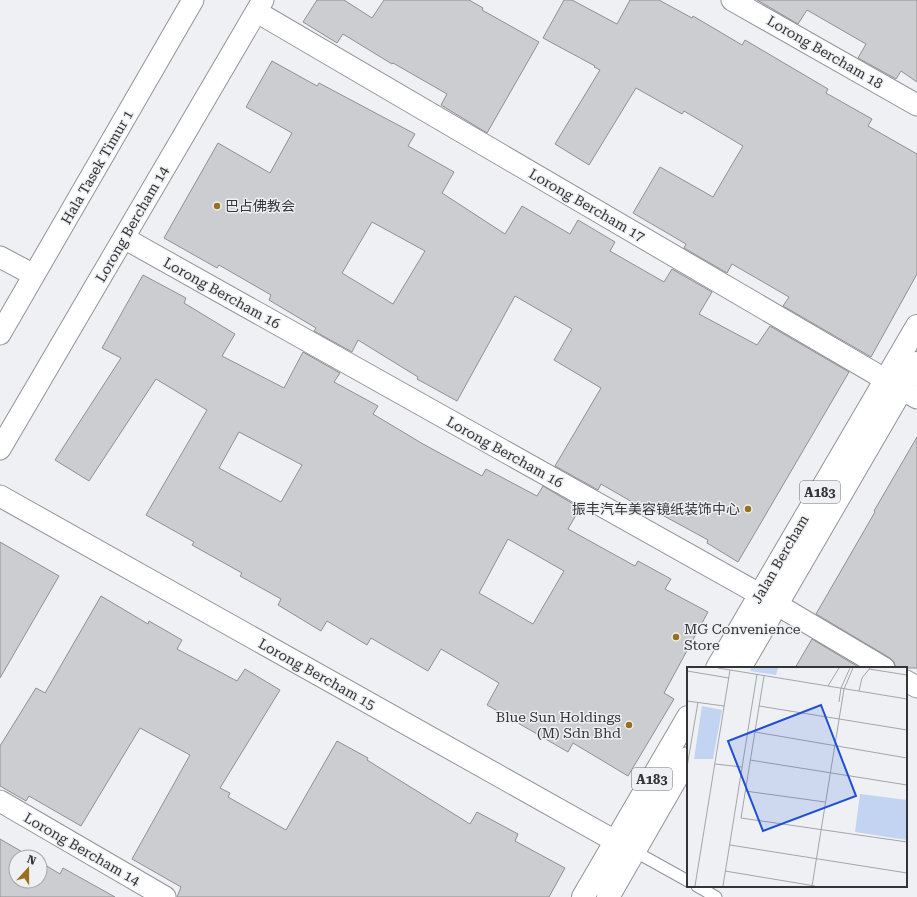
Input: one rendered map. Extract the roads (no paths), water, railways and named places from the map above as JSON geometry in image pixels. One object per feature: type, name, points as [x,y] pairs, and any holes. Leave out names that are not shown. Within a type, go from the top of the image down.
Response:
[{"type":"main road","name":"Jalan Bercham","points":[[902,389],[917,326]]},
{"type":"main road","name":"Jalan Bercham","points":[[718,667],[768,600],[917,363]]},
{"type":"main road","name":"Jalan Bercham","points":[[740,667],[768,600]]},
{"type":"main road","name":"A183","points":[[608,897],[625,846],[687,719]]},
{"type":"main road","name":"A183","points":[[583,897],[625,846],[687,759]]},
{"type":"street","name":"Hala Tasek Timur 1","points":[[0,334],[193,0]]},
{"type":"street","name":"Lorong Bercham 18","points":[[732,0],[917,104]]},
{"type":"street","name":"Lorong Bercham 14","points":[[0,449],[260,6]]},
{"type":"street","name":"Lorong Bercham 17","points":[[260,6],[902,389]]},
{"type":"street","name":"Lorong Bercham 16","points":[[124,238],[768,600],[882,667]]},
{"type":"street","points":[[0,257],[34,275]]},
{"type":"street","name":"Lorong Bercham 15","points":[[0,496],[625,846]]},
{"type":"street","points":[[907,682],[917,688]]},
{"type":"street","name":"Lorong Bercham 14","points":[[0,801],[165,897]]},
{"type":"lane","points":[[625,846],[687,880]]},
{"type":"lane","points":[[699,887],[716,897]]},
{"type":"place","name":"巴占佛教会","points":[[217,206]]},
{"type":"place","name":"振丰汽车美容镜纸装饰中心","points":[[748,509]]},
{"type":"place","name":"MG Convenience Store","points":[[676,637]]},
{"type":"place","name":"Blue Sun Holdings (M) Sdn Bhd","points":[[629,725]]}]
